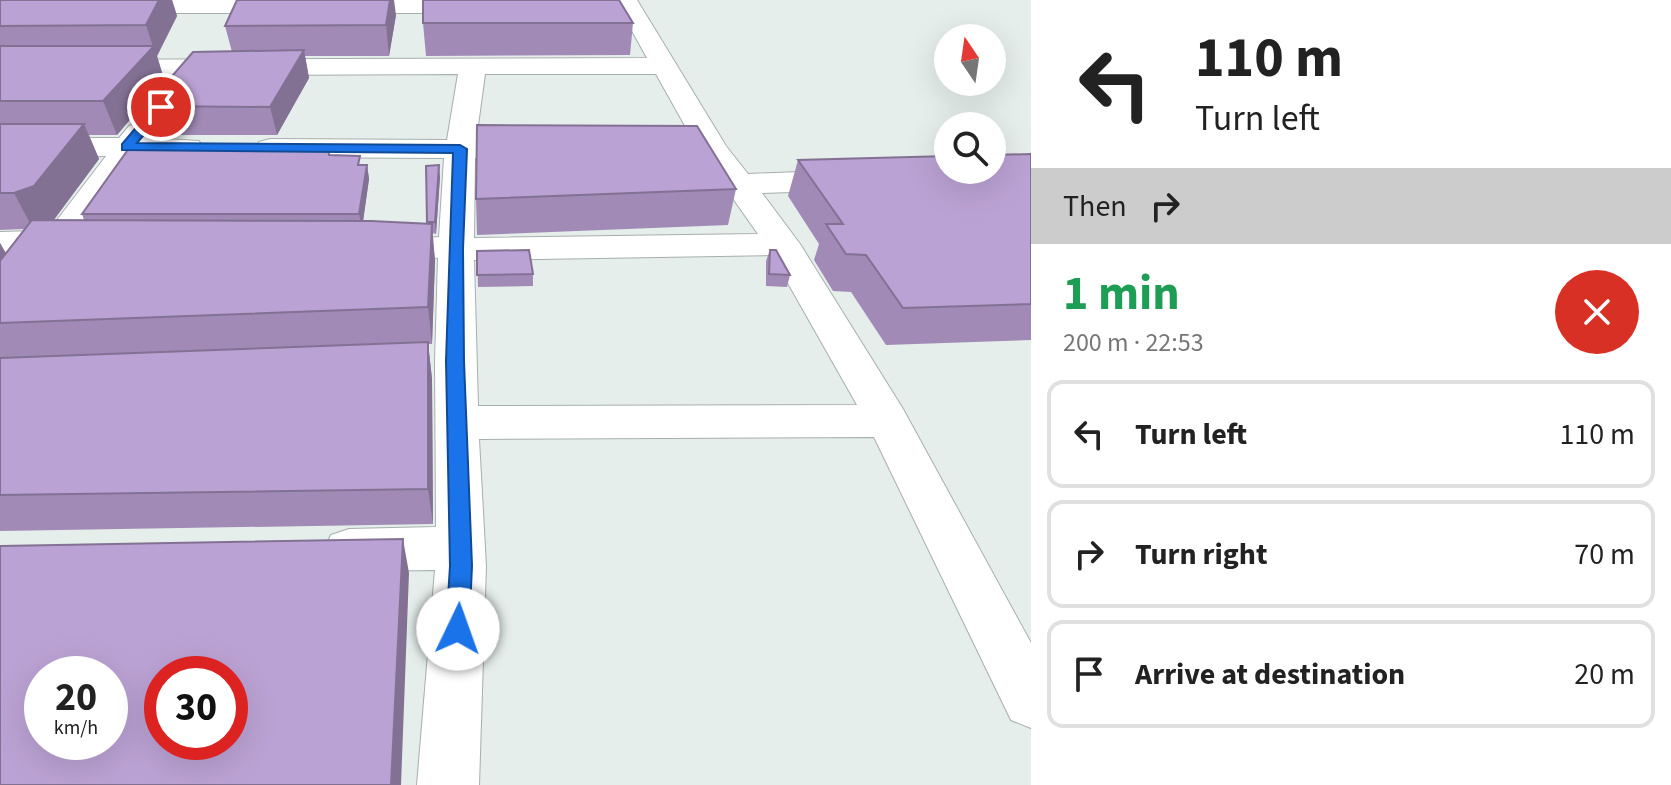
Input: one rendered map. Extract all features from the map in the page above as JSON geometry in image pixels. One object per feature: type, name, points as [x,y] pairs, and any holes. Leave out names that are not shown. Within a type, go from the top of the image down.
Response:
[{"type":"street","points":[[618,3],[665,66],[697,149],[739,184],[783,244],[888,421],[1031,700]]},
{"type":"street","points":[[0,6],[505,5]]},
{"type":"street","points":[[0,296],[39,242],[66,231],[127,147],[243,7]]},
{"type":"street","points":[[448,785],[461,548],[457,423],[439,362],[456,249],[460,149],[473,66]]},
{"type":"street","points":[[0,68],[665,66]]},
{"type":"street","points":[[0,147],[555,149]]},
{"type":"street","points":[[739,184],[877,179]]},
{"type":"street","points":[[0,242],[106,242]]},
{"type":"street","points":[[393,244],[456,249],[558,250],[783,244]]},
{"type":"street","points":[[457,423],[888,421]]},
{"type":"street","points":[[302,551],[461,548]]},
{"type":"building","points":[[0,0],[159,0],[146,25],[0,26]]},
{"type":"building","points":[[237,0],[390,0],[386,25],[225,26]]},
{"type":"building","points":[[423,0],[619,0],[633,23],[423,23]]},
{"type":"building","points":[[0,46],[154,46],[103,101],[0,101]]},
{"type":"building","points":[[304,50],[270,107],[146,106],[193,52]]},
{"type":"building","points":[[0,124],[84,124],[34,186],[14,193],[0,193]]},
{"type":"building","points":[[477,125],[697,126],[736,189],[476,199]]},
{"type":"building","points":[[132,144],[328,145],[329,155],[360,156],[358,165],[367,165],[359,214],[82,214]]},
{"type":"building","points":[[1031,154],[1031,304],[903,308],[866,255],[846,254],[826,224],[843,224],[798,160],[934,156],[934,184],[1006,184],[1006,155]]},
{"type":"building","points":[[439,165],[435,222],[427,222],[426,166]]},
{"type":"building","points":[[32,220],[432,224],[428,307],[0,323],[0,261]]},
{"type":"building","points":[[529,250],[533,274],[477,275],[477,251]]},
{"type":"building","points":[[770,250],[776,250],[790,275],[769,274]]},
{"type":"building","points":[[428,342],[428,489],[0,495],[0,358]]},
{"type":"building","points":[[403,539],[391,785],[0,785],[0,546]]},
{"type":"route","points":[[161,107],[127,147],[460,149],[455,361],[461,566],[458,629]]}]
